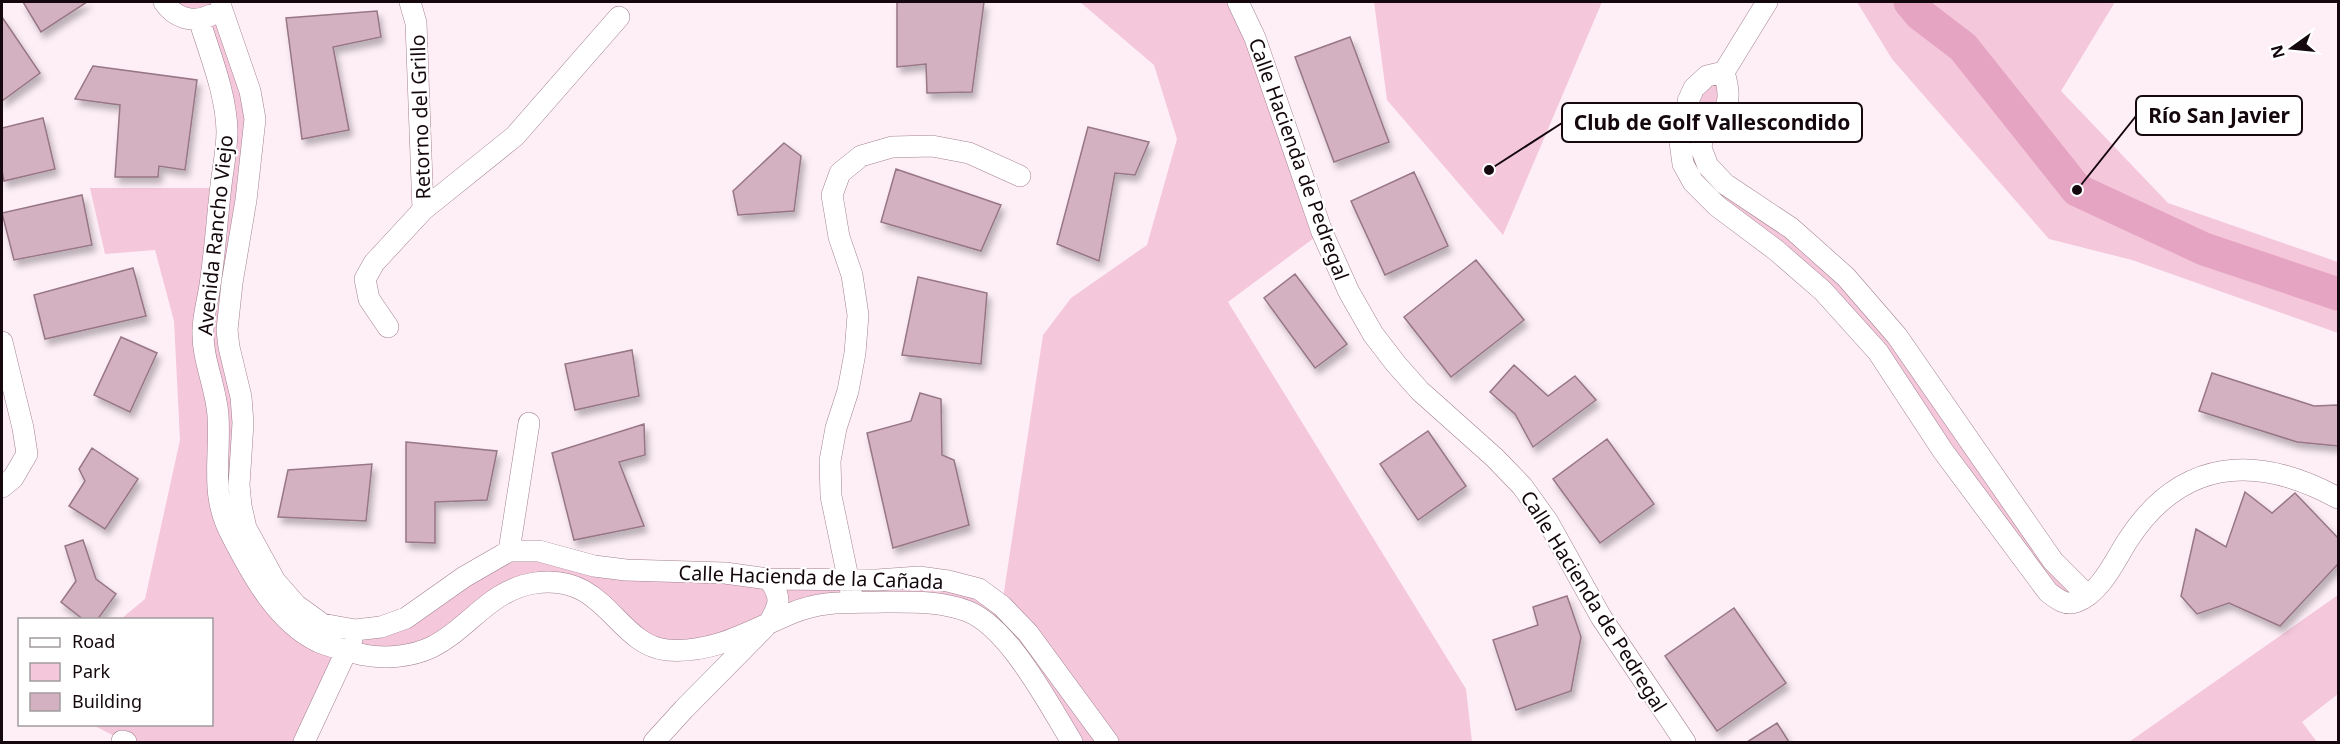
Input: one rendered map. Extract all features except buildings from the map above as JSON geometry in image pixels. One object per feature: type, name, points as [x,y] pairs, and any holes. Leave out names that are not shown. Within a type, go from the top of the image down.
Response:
[{"type":"street","points":[[164,2],[178,16],[187,19],[199,19],[214,13],[222,4]]},
{"type":"street","name":"Retorno del Grillo","points":[[410,2],[416,22],[423,210]]},
{"type":"street","name":"Calle Hacienda de Pedregal","points":[[1238,2],[1255,38],[1322,232],[1349,292],[1373,334],[1420,391],[1495,458],[1528,495],[1548,522],[1602,617],[1685,742]]},
{"type":"street","points":[[1767,2],[1724,72],[1707,76],[1694,88],[1688,101],[1708,166],[1725,184],[1791,228],[1846,277],[1898,336],[2053,561],[2087,595],[2101,582],[2141,520],[2177,488],[2211,473],[2244,469],[2271,471],[2317,486],[2338,498]]},
{"type":"street","name":"Avenida Rancho Viejo","points":[[222,4],[250,91],[255,119],[227,330],[241,397],[243,423],[239,485],[241,506],[246,528],[275,581],[296,605],[322,624],[355,630]]},
{"type":"street","name":"Retorno del Grillo","points":[[423,210],[514,136],[619,17]]},
{"type":"street","name":"Avenida Rancho Viejo","points":[[199,19],[224,101],[227,132],[211,281],[203,332],[218,417],[216,486],[220,508],[231,534],[266,595],[291,623],[318,642],[380,658]]},
{"type":"street","points":[[1696,122],[1718,117],[1727,106],[1730,91],[1724,72]]},
{"type":"street","points":[[853,601],[831,496],[830,461],[836,428],[848,391],[855,353],[858,315],[852,275],[839,237],[832,195],[840,173],[861,156],[871,153],[892,147],[932,146],[969,153],[1020,176]]},
{"type":"street","points":[[388,327],[369,299],[365,279],[374,263],[407,230],[423,210]]},
{"type":"street","points":[[211,281],[232,283]]},
{"type":"street","points":[[2,342],[27,454],[13,478],[2,487]]},
{"type":"street","points":[[304,742],[355,630],[381,627],[406,618],[472,571],[509,550],[529,423]]},
{"type":"street","name":"Calle Hacienda de la Cañada","points":[[509,550],[539,551],[594,566],[626,570],[725,573],[769,579],[919,577],[979,589],[1002,606],[1028,633],[1101,741]]},
{"type":"street","points":[[769,579],[778,592],[779,607],[769,623]]},
{"type":"street","name":"Calle Hacienda de la Cañada","points":[[380,658],[429,649],[455,633],[486,605],[506,591],[533,583],[561,581],[587,592],[608,608],[639,639],[661,649],[703,649],[722,644],[797,611],[826,603],[917,601],[945,604],[971,612],[988,624],[1010,648],[1037,685],[1072,742]]},
{"type":"street","name":"Calle Hacienda de la Cañada","points":[[654,742],[769,623]]},
{"type":"green space","points":[[164,2],[223,2],[250,91],[232,283],[239,485],[275,581],[322,624],[381,627],[509,551],[594,566],[919,577],[1002,605],[1043,335],[1071,298],[1147,245],[1177,139],[1154,65],[1080,2],[1238,2],[1322,232],[1228,302],[1466,689],[1472,742],[1072,742],[988,624],[877,602],[661,649],[608,608],[533,583],[429,649],[347,651],[304,742],[126,742],[95,726],[213,726],[213,618],[122,618],[145,599],[180,440],[174,321],[155,250],[105,254],[90,188],[221,188],[227,132],[199,19]]},
{"type":"green space","points":[[1374,2],[1602,2],[1503,235],[1387,100]]},
{"type":"green space","points":[[1857,2],[2115,2],[2061,91],[2168,203],[2338,262],[2338,333],[2132,260],[2049,239],[1892,59]]},
{"type":"green space","points":[[1707,76],[1729,91],[1704,126],[1708,166],[1846,277],[2087,595],[2060,601],[1878,352],[1693,182],[1688,117]]},
{"type":"green space","points":[[2338,595],[2338,694],[2302,722],[2317,742],[2129,742]]},
{"type":"waterway","points":[[1910,2],[1921,15],[1963,47],[2077,190],[2204,249],[2338,294]]},
{"type":"place","name":"Club de Golf Vallescondido","points":[[1489,170]]},
{"type":"place","name":"Río San Javier","points":[[2077,190]]}]
